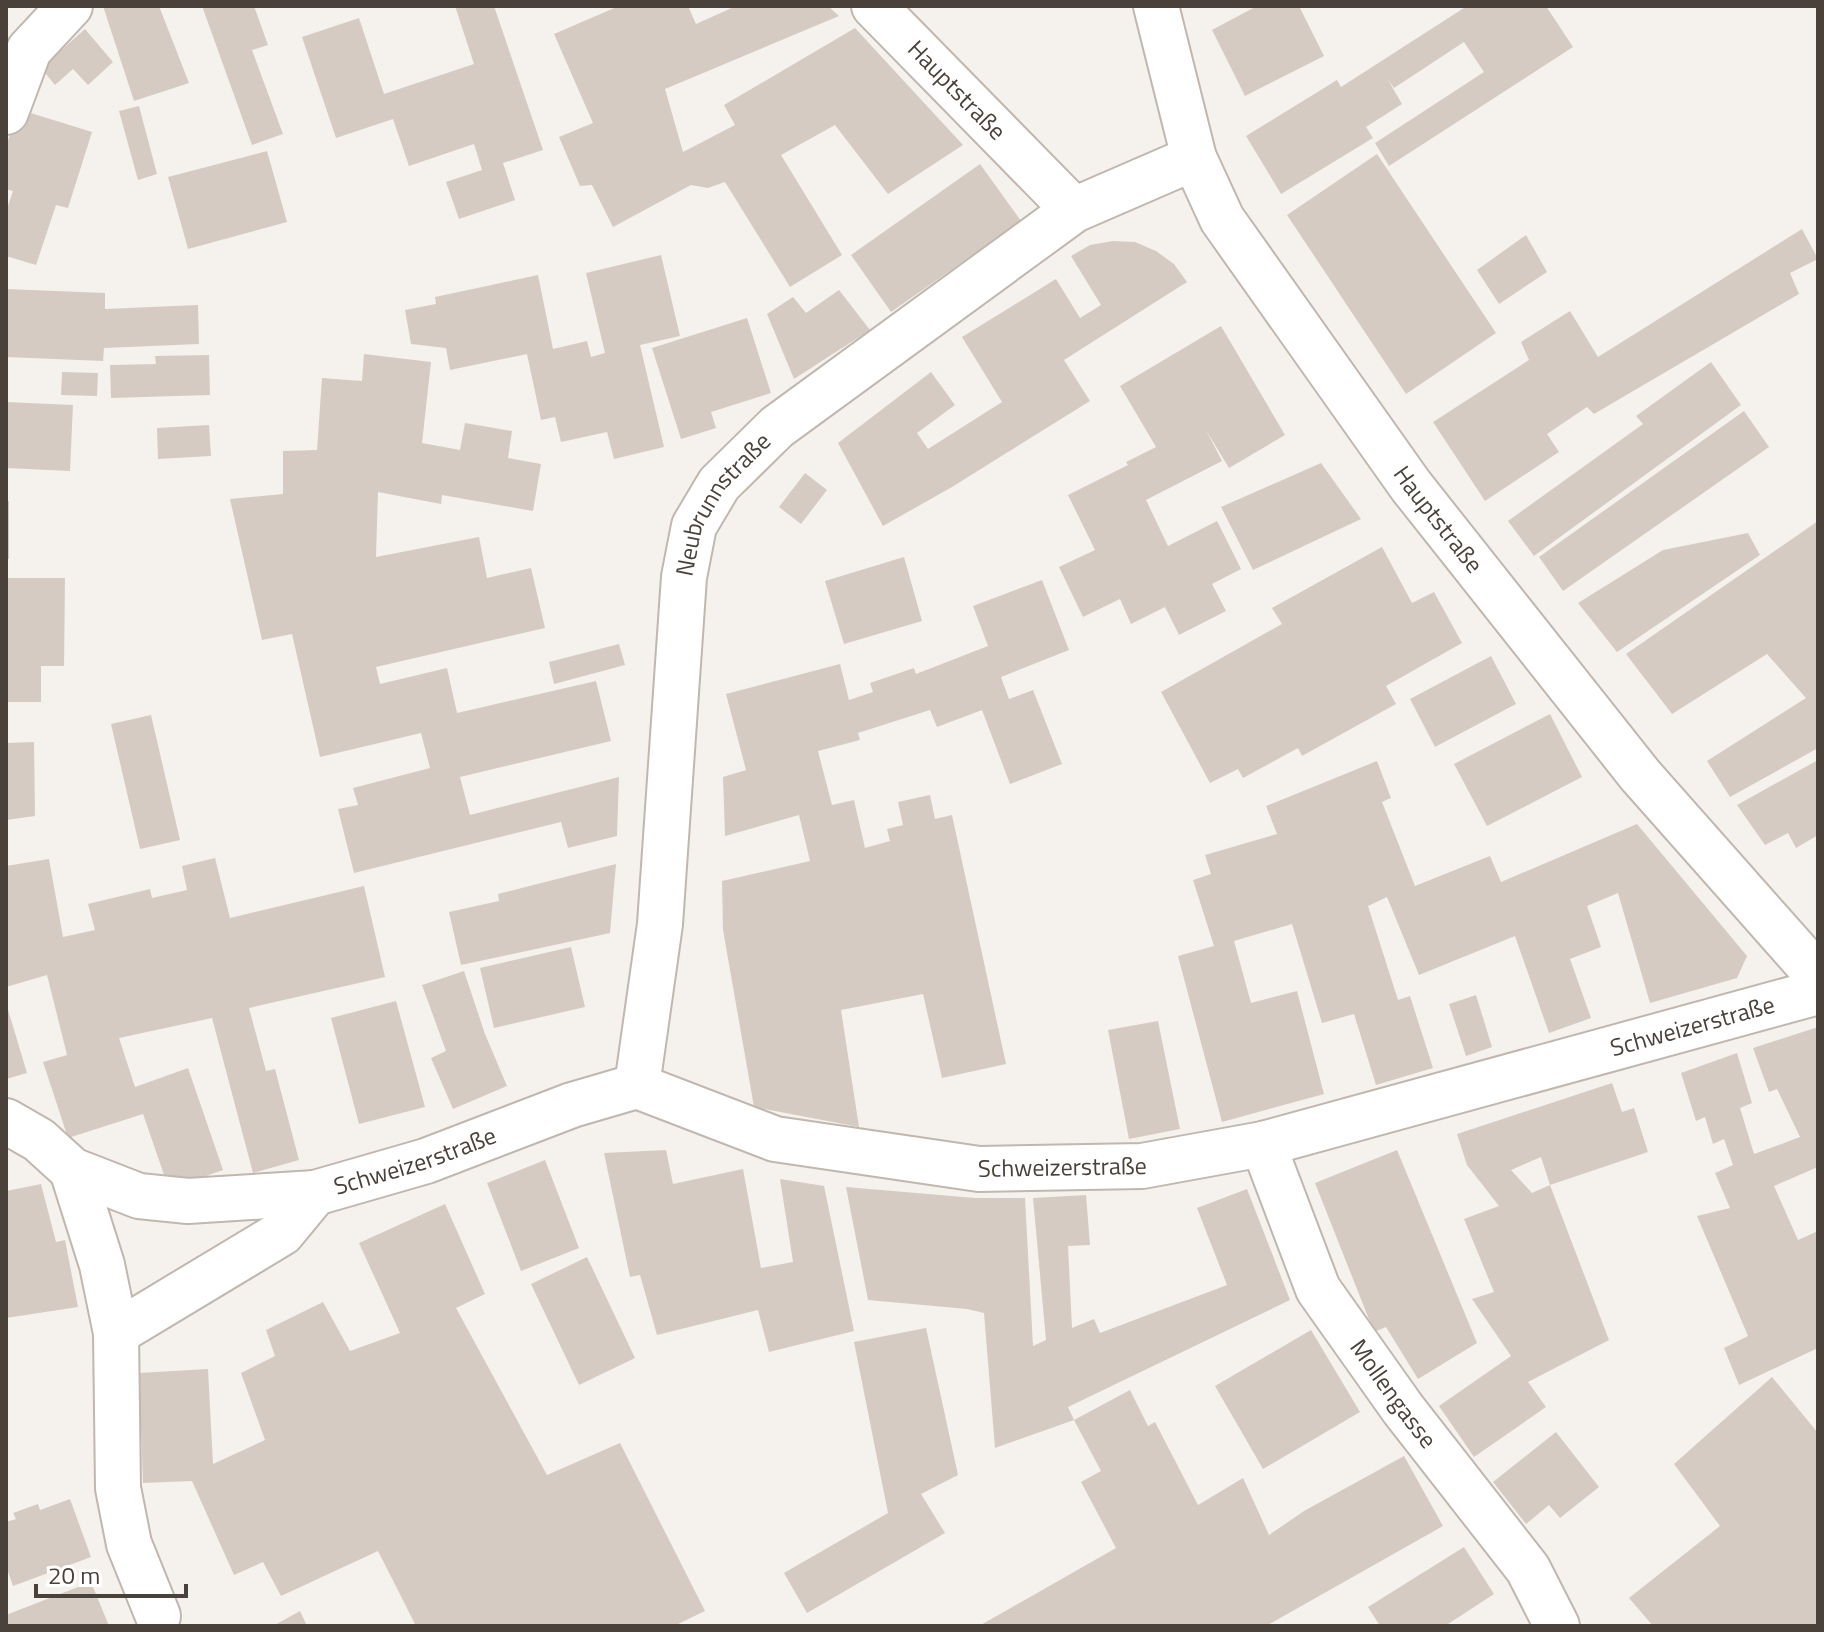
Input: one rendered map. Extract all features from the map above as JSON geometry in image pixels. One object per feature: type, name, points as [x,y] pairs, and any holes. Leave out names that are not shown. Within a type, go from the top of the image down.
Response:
[{"type":"street","points":[[6,112],[29,50],[70,6]]},
{"type":"street","name":"Hauptstraße","points":[[874,6],[1074,210]]},
{"type":"street","name":"Hauptstraße","points":[[1156,6],[1194,158],[1222,219],[1411,486],[1640,775],[1818,976]]},
{"type":"street","name":"Neubrunnstraße","points":[[637,1086],[660,924],[684,577],[694,526],[719,484],[777,427],[1074,210],[1194,158]]},
{"type":"street","name":"Schweizerstraße","points":[[6,1121],[39,1140],[72,1170],[139,1196],[188,1201],[315,1193],[426,1161],[572,1105],[637,1086],[775,1139],[979,1169],[1142,1166],[1263,1144],[1818,992]]},
{"type":"street","name":"Mollengasse","points":[[1263,1144],[1318,1289],[1403,1409],[1528,1569],[1557,1626]]},
{"type":"street","points":[[72,1170],[102,1265],[116,1333],[118,1488],[129,1544],[158,1616]]},
{"type":"street","name":"Schweizerstraße","points":[[116,1333],[282,1233],[315,1193]]},
{"type":"building","points":[[103,6],[159,6],[189,83],[134,101]]},
{"type":"building","points":[[202,6],[254,6],[268,45],[252,50],[283,134],[252,145]]},
{"type":"building","points":[[455,6],[494,6],[543,150],[503,163],[515,200],[459,219],[446,182],[482,170],[474,144],[409,166],[393,119],[336,138],[302,37],[359,18],[384,94],[474,64]]},
{"type":"building","points":[[619,6],[688,6],[696,24],[736,6],[828,6],[839,16],[665,89],[683,152],[735,125],[724,105],[855,28],[963,145],[888,194],[835,125],[781,155],[842,255],[790,287],[725,182],[708,188],[691,185],[613,227],[592,185],[580,186],[559,137],[593,123],[554,34]]},
{"type":"building","points":[[1257,6],[1299,6],[1324,56],[1245,96],[1212,30]]},
{"type":"building","points":[[1467,6],[1546,6],[1573,47],[1389,166],[1375,143],[1484,72],[1464,42],[1394,88],[1387,78],[1402,104],[1366,127],[1373,138],[1281,194],[1246,136],[1337,80],[1341,87]]},
{"type":"building","points":[[85,29],[113,62],[88,85],[73,69],[55,85],[41,68]]},
{"type":"building","points":[[139,106],[157,174],[138,180],[119,111]]},
{"type":"building","points":[[18,109],[92,132],[68,208],[56,205],[36,265],[6,256],[6,212],[13,191],[6,189],[6,147]]},
{"type":"building","points":[[267,151],[287,222],[188,249],[168,177]]},
{"type":"building","points":[[1377,154],[1496,333],[1406,394],[1287,215]]},
{"type":"building","points":[[980,164],[1021,221],[891,312],[851,255]]},
{"type":"building","points":[[1802,229],[1818,259],[1790,273],[1799,294],[1594,414],[1587,407],[1547,434],[1559,452],[1485,501],[1433,422],[1529,360],[1521,342],[1570,311],[1598,357]]},
{"type":"building","points":[[1526,235],[1547,272],[1499,304],[1477,270]]},
{"type":"building","points":[[1113,241],[1135,242],[1156,251],[1174,264],[1187,282],[1064,360],[1090,401],[883,526],[838,443],[931,372],[955,405],[917,433],[928,449],[1002,402],[962,337],[1056,279],[1080,318],[1101,305],[1071,256],[1090,245]]},
{"type":"building","points":[[661,255],[680,336],[640,345],[664,447],[614,459],[607,432],[561,442],[555,417],[541,420],[527,354],[450,370],[446,348],[411,344],[405,310],[436,304],[435,297],[538,275],[553,349],[587,341],[591,357],[605,353],[586,273]]},
{"type":"building","points":[[6,289],[105,293],[105,309],[198,305],[199,344],[104,348],[103,361],[6,357]]},
{"type":"building","points":[[839,290],[870,330],[794,379],[767,314],[793,297],[806,313]]},
{"type":"building","points":[[747,318],[771,393],[711,412],[716,428],[681,439],[652,348]]},
{"type":"building","points":[[1221,326],[1285,435],[1229,468],[1206,430],[1222,461],[1146,500],[1168,546],[1217,521],[1241,569],[1212,584],[1226,611],[1179,635],[1165,607],[1131,624],[1120,599],[1083,617],[1059,567],[1095,550],[1068,495],[1156,447],[1120,386]]},
{"type":"building","points":[[364,354],[431,362],[422,443],[460,450],[465,423],[512,431],[508,458],[541,464],[533,511],[442,495],[441,504],[378,492],[376,557],[479,537],[487,578],[531,568],[545,628],[376,667],[380,684],[447,668],[457,713],[596,681],[611,741],[460,777],[470,815],[619,777],[617,836],[568,848],[561,822],[354,873],[338,809],[358,805],[353,788],[430,768],[421,733],[320,757],[292,634],[262,640],[230,499],[283,494],[283,451],[317,450],[322,378],[362,381]]},
{"type":"building","points":[[209,355],[210,395],[111,398],[110,365],[156,364],[155,356]]},
{"type":"building","points":[[1711,362],[1741,405],[1534,556],[1508,521],[1643,424],[1636,416]]},
{"type":"building","points":[[62,372],[98,373],[97,396],[61,395]]},
{"type":"building","points":[[6,402],[73,405],[70,471],[6,468]]},
{"type":"building","points":[[1744,411],[1769,447],[1563,591],[1539,557]]},
{"type":"building","points":[[209,425],[211,456],[158,459],[157,428]]},
{"type":"building","points":[[1321,463],[1361,519],[1253,570],[1221,507]]},
{"type":"building","points":[[805,473],[827,490],[801,524],[779,507]]},
{"type":"building","points":[[6,501],[9,501],[9,559],[6,559]]},
{"type":"building","points":[[1818,521],[1818,748],[1730,797],[1707,761],[1806,698],[1767,654],[1672,714],[1626,654]]},
{"type":"building","points":[[1748,533],[1760,555],[1617,652],[1578,603],[1663,550]]},
{"type":"building","points":[[1382,547],[1412,603],[1434,592],[1462,643],[1386,686],[1396,704],[1302,756],[1298,748],[1243,778],[1238,769],[1210,783],[1161,692],[1282,624],[1272,608]]},
{"type":"building","points":[[904,557],[922,621],[844,644],[825,581]]},
{"type":"building","points":[[6,578],[65,578],[64,666],[41,666],[41,702],[6,702]]},
{"type":"building","points":[[1042,580],[1069,650],[1001,677],[1009,699],[1033,690],[1062,764],[1010,784],[982,710],[937,727],[930,710],[858,733],[860,740],[818,751],[832,805],[854,800],[865,848],[890,841],[887,829],[903,825],[898,802],[930,795],[935,819],[952,815],[1006,1064],[942,1078],[923,994],[841,1010],[859,1127],[754,1107],[723,930],[722,881],[810,861],[799,815],[725,836],[723,777],[746,770],[726,694],[840,664],[849,700],[873,692],[870,683],[914,668],[916,674],[988,646],[973,606]]},
{"type":"building","points":[[619,644],[625,665],[554,684],[549,662]]},
{"type":"building","points":[[1491,656],[1516,704],[1435,747],[1410,699]]},
{"type":"building","points":[[1550,714],[1582,777],[1487,826],[1454,764]]},
{"type":"building","points":[[151,715],[180,840],[140,849],[111,724]]},
{"type":"building","points":[[34,742],[35,816],[6,820],[6,743]]},
{"type":"building","points":[[1818,760],[1818,835],[1796,848],[1788,833],[1765,845],[1737,805]]},
{"type":"building","points":[[1377,761],[1391,798],[1382,802],[1415,886],[1490,856],[1501,882],[1637,824],[1747,956],[1737,978],[1650,1003],[1618,893],[1587,906],[1601,947],[1570,959],[1591,1018],[1549,1033],[1515,936],[1419,975],[1387,897],[1368,906],[1398,1000],[1410,996],[1433,1068],[1376,1085],[1354,1014],[1322,1023],[1292,924],[1234,941],[1251,1003],[1297,991],[1324,1094],[1222,1122],[1178,956],[1214,946],[1193,880],[1211,874],[1205,855],[1277,834],[1266,806]]},
{"type":"building","points":[[215,858],[230,918],[364,886],[385,977],[249,1008],[266,1071],[275,1069],[299,1160],[253,1173],[212,1018],[119,1038],[135,1087],[188,1068],[223,1170],[169,1189],[143,1114],[68,1138],[43,1062],[67,1055],[47,975],[6,987],[6,866],[49,859],[63,937],[95,930],[88,904],[150,889],[152,898],[187,890],[182,866]]},
{"type":"building","points":[[616,864],[610,933],[461,965],[449,912],[499,901],[498,894]]},
{"type":"building","points":[[571,947],[585,1007],[494,1028],[480,968]]},
{"type":"building","points":[[464,971],[507,1086],[453,1109],[431,1058],[446,1051],[422,985]]},
{"type":"building","points":[[1476,995],[1492,1047],[1466,1056],[1449,1004]]},
{"type":"building","points":[[396,1001],[425,1107],[359,1124],[331,1018]]},
{"type":"building","points":[[6,1003],[27,1073],[6,1079]]},
{"type":"building","points":[[1158,1021],[1180,1129],[1129,1139],[1108,1030]]},
{"type":"building","points":[[1818,1027],[1818,1167],[1774,1186],[1798,1240],[1818,1231],[1818,1348],[1739,1385],[1724,1348],[1748,1336],[1697,1216],[1730,1208],[1715,1173],[1733,1165],[1724,1139],[1713,1144],[1705,1117],[1696,1121],[1681,1073],[1737,1053],[1752,1103],[1740,1108],[1754,1154],[1800,1137],[1777,1089],[1769,1092],[1753,1048]]},
{"type":"building","points":[[1612,1083],[1622,1112],[1634,1108],[1648,1152],[1550,1185],[1609,1340],[1528,1382],[1546,1407],[1474,1457],[1439,1406],[1511,1356],[1472,1299],[1494,1292],[1464,1219],[1499,1206],[1467,1165],[1457,1134]],"holes":[[[1541,1157],[1550,1185],[1532,1193],[1511,1170]]]},
{"type":"building","points":[[666,1150],[673,1184],[743,1169],[761,1268],[793,1262],[780,1179],[824,1186],[854,1331],[769,1352],[758,1310],[657,1335],[640,1275],[630,1277],[604,1153]]},
{"type":"building","points":[[1397,1150],[1477,1343],[1418,1379],[1386,1327],[1374,1332],[1315,1183]]},
{"type":"building","points":[[545,1160],[579,1248],[521,1271],[487,1183]]},
{"type":"building","points":[[41,1184],[56,1242],[65,1240],[78,1307],[6,1318],[6,1191]]},
{"type":"building","points":[[846,1187],[975,1198],[1025,1198],[1033,1346],[1046,1340],[1033,1198],[1086,1195],[1090,1245],[1068,1246],[1072,1328],[1094,1319],[1100,1333],[1227,1285],[1197,1208],[1247,1189],[1290,1300],[1068,1407],[1074,1420],[995,1448],[984,1313],[868,1300]]},
{"type":"building","points":[[445,1204],[485,1294],[456,1308],[547,1475],[620,1443],[705,1611],[674,1626],[416,1626],[378,1551],[281,1596],[263,1562],[234,1575],[192,1481],[143,1483],[139,1373],[208,1369],[213,1464],[265,1440],[241,1373],[275,1356],[266,1330],[323,1302],[350,1351],[400,1333],[359,1243]]},
{"type":"building","points":[[587,1257],[635,1358],[579,1385],[531,1284]]},
{"type":"building","points":[[926,1328],[958,1475],[921,1494],[945,1533],[807,1613],[784,1573],[888,1513],[854,1342]]},
{"type":"building","points":[[1311,1330],[1360,1412],[1263,1469],[1215,1386]]},
{"type":"building","points":[[1772,1377],[1818,1433],[1818,1626],[1653,1626],[1629,1598],[1720,1526],[1674,1464]]},
{"type":"building","points":[[1130,1390],[1148,1426],[1155,1422],[1198,1505],[1243,1478],[1269,1535],[1304,1511],[1404,1456],[1443,1526],[1266,1626],[979,1626],[1116,1548],[1081,1482],[1101,1471],[1074,1420]]},
{"type":"building","points":[[1556,1432],[1599,1487],[1560,1518],[1549,1505],[1526,1524],[1493,1482]]},
{"type":"building","points":[[70,1499],[91,1557],[13,1586],[6,1566],[6,1522],[16,1519],[13,1513],[38,1504],[40,1510]]},
{"type":"building","points":[[1464,1547],[1494,1594],[1445,1626],[1380,1626],[1368,1607]]},
{"type":"building","points":[[91,1582],[109,1626],[6,1626],[6,1615]]},
{"type":"building","points":[[300,1611],[307,1626],[273,1626]]}]
